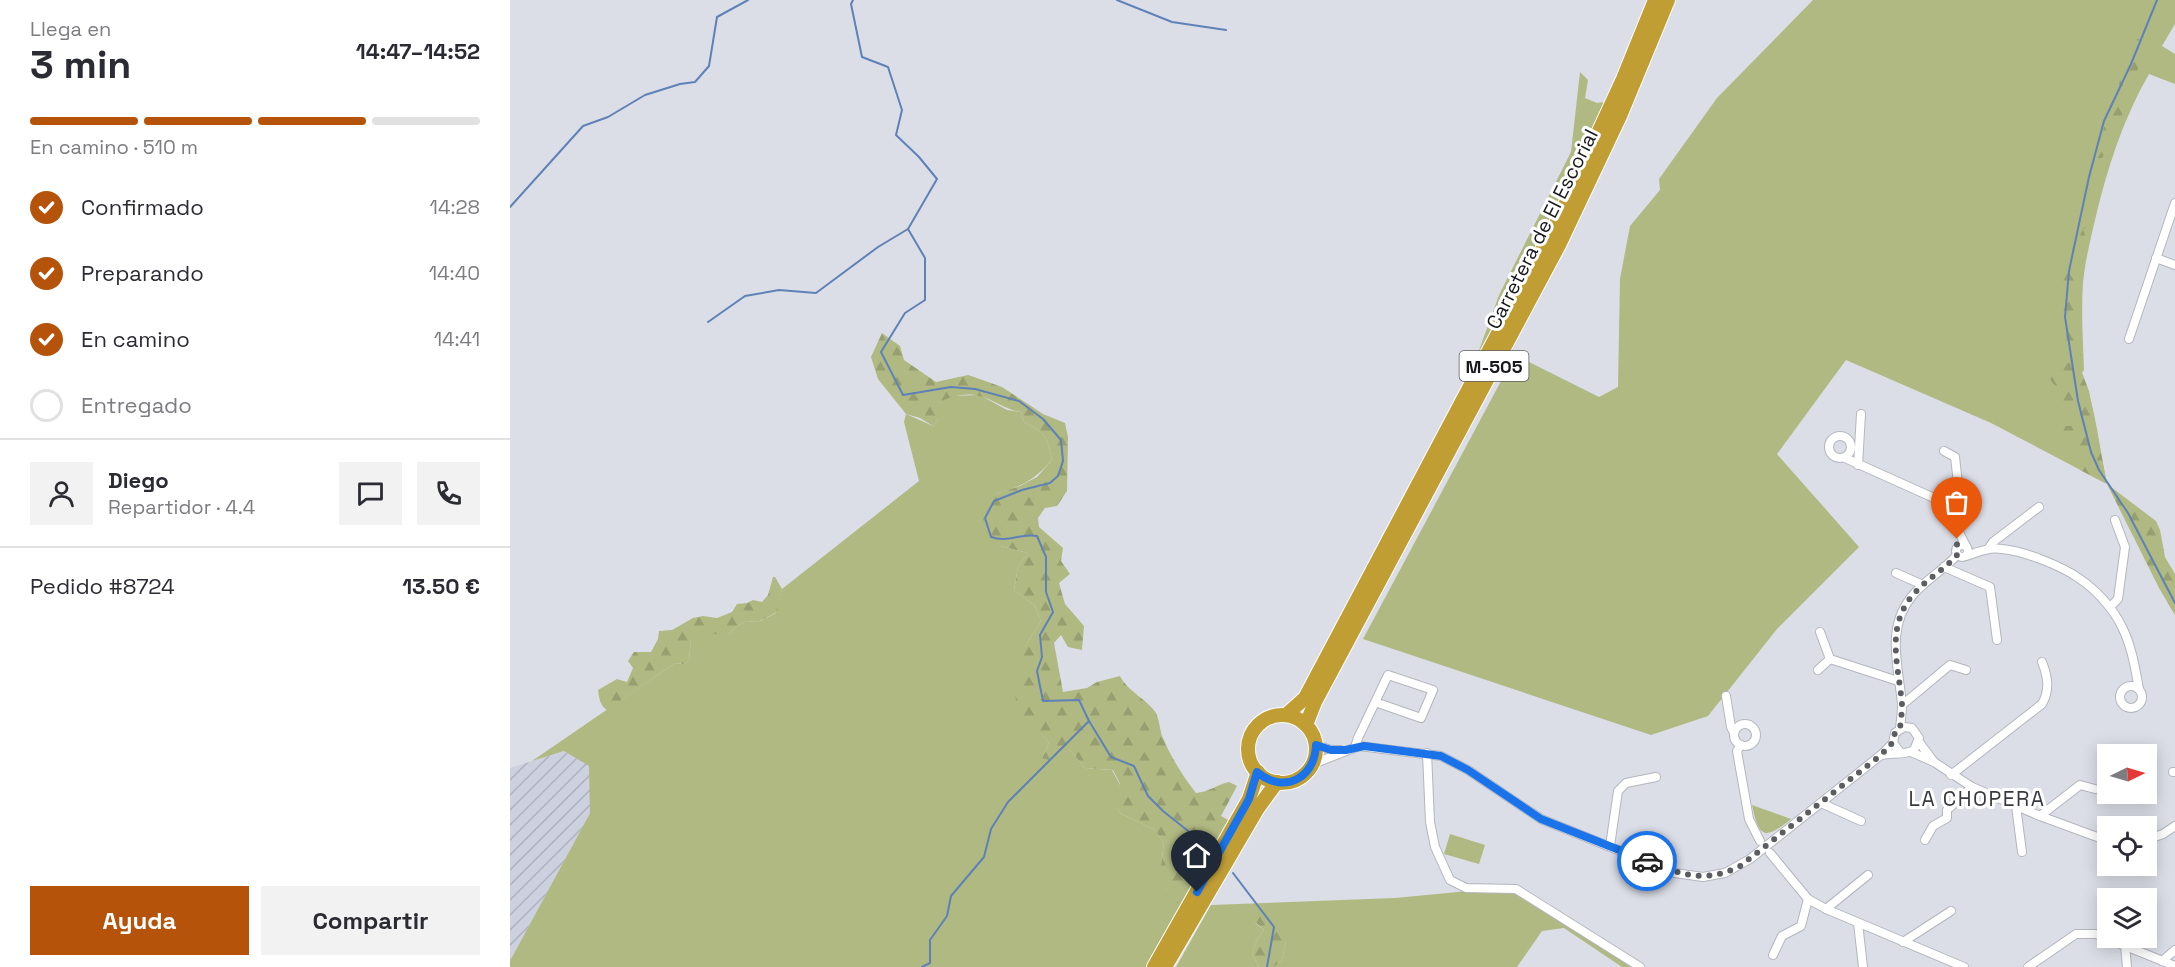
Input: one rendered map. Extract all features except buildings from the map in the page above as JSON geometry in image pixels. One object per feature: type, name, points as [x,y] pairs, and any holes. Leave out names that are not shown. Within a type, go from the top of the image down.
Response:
[{"type":"highway","name":"Carretera de El Escorial","points":[[1286,715],[1305,698],[1559,218],[1623,79],[1655,0]]},
{"type":"highway","name":"Carretera de El Escorial","points":[[1306,725],[1315,702],[1559,245],[1620,116],[1668,0]]},
{"type":"highway","points":[[1154,967],[1249,799],[1257,772],[1277,782],[1288,782],[1298,779],[1313,764],[1316,745],[1313,735],[1297,718],[1286,715]]},
{"type":"highway","name":"M-505","points":[[1257,772],[1248,751],[1255,728],[1264,720],[1286,715]]},
{"type":"highway","points":[[1165,967],[1258,808],[1277,782]]},
{"type":"street","points":[[2129,339],[2175,203]]},
{"type":"street","points":[[2157,258],[2175,265]]},
{"type":"street","points":[[1858,465],[1862,414]]},
{"type":"street","points":[[1944,451],[1955,457],[1960,501],[1955,525],[1959,555],[1990,587],[1997,640]]},
{"type":"street","points":[[1845,458],[1934,498],[1943,505],[1955,525]]},
{"type":"street","points":[[1985,550],[2039,507]]},
{"type":"street","points":[[2110,607],[2118,599],[2125,547],[2115,520]]},
{"type":"street","points":[[1934,762],[1919,742],[1902,705],[1894,644],[1902,612],[1911,597],[1959,555],[2001,548],[2019,552],[2079,578],[2110,607],[2122,627],[2133,656],[2139,689]]},
{"type":"street","points":[[1896,573],[1923,585]]},
{"type":"street","points":[[1820,632],[1830,659]]},
{"type":"street","points":[[1830,659],[1898,681]]},
{"type":"street","points":[[1818,670],[1830,659]]},
{"type":"street","points":[[1951,775],[2042,704],[2048,694],[2046,673],[2042,662]]},
{"type":"street","points":[[1900,728],[1902,705],[1950,665],[1966,670]]},
{"type":"street","points":[[1313,764],[1351,749],[1388,675],[1433,690],[1421,718],[1375,702]]},
{"type":"street","points":[[1726,696],[1735,739],[1741,745],[1749,745],[1756,736],[1751,725],[1742,724],[1734,733]]},
{"type":"street","points":[[1316,745],[1331,750],[1427,753],[1441,756],[1468,770],[1541,819],[1675,873],[1703,877],[1725,873],[1739,867],[1881,755],[1893,742],[1895,732],[1900,728],[1912,728]]},
{"type":"street","points":[[1893,742],[1900,752]]},
{"type":"street","points":[[1911,752],[1919,742]]},
{"type":"street","points":[[1741,745],[1737,751],[1749,819],[1760,841],[1758,848],[1766,855],[1770,853]]},
{"type":"street","points":[[1881,755],[1911,752],[1934,762],[1971,787],[2097,837]]},
{"type":"street","points":[[1427,753],[1430,822],[1435,848],[1450,880],[1466,888],[1516,889],[1640,967]]},
{"type":"street","points":[[1610,846],[1618,791],[1626,783],[1656,777]]},
{"type":"street","points":[[2040,816],[2080,785],[2095,789]]},
{"type":"street","points":[[1925,840],[1933,826],[1947,818],[1947,810],[1971,787]]},
{"type":"street","points":[[1821,802],[1860,821]]},
{"type":"street","points":[[2016,806],[2022,852]]},
{"type":"street","points":[[2157,836],[2175,825]]},
{"type":"street","points":[[1760,841],[1766,839],[1771,842],[1773,847],[1770,853]]},
{"type":"street","points":[[1770,853],[1808,899],[1826,909],[1960,966]]},
{"type":"street","points":[[1826,909],[1868,875]]},
{"type":"street","points":[[1773,955],[1782,936],[1801,926],[1808,899]]},
{"type":"street","points":[[1903,942],[1951,910]]},
{"type":"street","points":[[1858,923],[1863,967]]},
{"type":"street","points":[[2028,967],[2076,933],[2097,934]]},
{"type":"street","points":[[2125,948],[2127,967]]},
{"type":"street","points":[[2132,948],[2175,966]]},
{"type":"street","points":[[2162,961],[2175,951]]},
{"type":"shaded area","points":[[564,751],[590,766],[590,813],[510,961],[510,768]]},
{"type":"green space","points":[[1813,0],[2175,0],[2175,24],[2162,46],[2175,54],[2175,84],[2149,74],[2140,91],[2117,145],[2105,182],[2086,259],[2082,294],[2084,370],[2082,373],[2094,414],[2107,484],[1991,423],[1846,360],[1777,454],[1859,547],[1777,629],[1708,716],[1651,735],[1363,639],[1515,355],[1599,397],[1618,387],[1620,279],[1630,226],[1660,190],[1659,179],[1717,98]]},
{"type":"green space","points":[[2143,38],[2147,47],[2146,56],[2141,60],[2113,141],[2102,158],[2097,158],[2105,123],[2112,109],[2123,70],[2128,65],[2137,39]]},
{"type":"green space","points":[[1580,72],[1588,80],[1585,98],[1597,103],[1604,102],[1559,218],[1485,359],[1477,356],[1499,295],[1571,152]]},
{"type":"green space","points":[[2089,210],[2092,216],[2090,223],[2083,230],[2086,249],[2084,259],[2078,268],[2079,280],[2073,291],[2077,309],[2082,373],[2089,391],[2107,484],[2080,470],[2077,443],[2082,426],[2077,402],[2063,403],[2059,400],[2057,388],[2048,377],[2055,361],[2069,363],[2064,313],[2055,304],[2059,296],[2058,279],[2063,275],[2069,263],[2074,229],[2085,211]]},
{"type":"green space","points":[[882,333],[900,346],[904,360],[936,382],[968,375],[1002,387],[1043,414],[1065,423],[1068,437],[1067,491],[1057,506],[1045,508],[1038,518],[1039,527],[1063,548],[1061,561],[1070,574],[1059,583],[1065,604],[1084,626],[1082,650],[1068,647],[1061,635],[1054,643],[1063,692],[1087,688],[1097,682],[1120,676],[1123,682],[1156,713],[1169,751],[1181,773],[1196,793],[1229,782],[1237,786],[1221,816],[1235,824],[1187,908],[1166,897],[1161,865],[1164,843],[1155,830],[1120,813],[1112,799],[1120,784],[1113,770],[1085,768],[1069,749],[1056,762],[1042,758],[1049,743],[1017,710],[1014,684],[1026,645],[1041,621],[1035,606],[1014,590],[1018,567],[1028,553],[1001,546],[984,533],[982,506],[995,494],[1020,486],[1037,477],[1052,460],[1047,440],[1037,429],[1024,422],[1021,412],[970,394],[958,395],[939,403],[939,419],[933,426],[920,418],[906,414],[878,379],[871,357]]},
{"type":"green space","points":[[980,395],[1007,410],[1021,412],[1024,422],[1044,436],[1049,445],[1052,460],[1026,482],[995,494],[1001,546],[1028,553],[1018,567],[1014,590],[1035,606],[1041,621],[1026,645],[1017,709],[1028,718],[1049,743],[1042,758],[1069,749],[1085,768],[1112,770],[1120,785],[1113,799],[1120,813],[1155,830],[1164,843],[1161,865],[1187,908],[1154,967],[510,967],[510,961],[590,813],[589,766],[564,751],[532,761],[675,663],[684,664],[689,660],[691,639],[697,634],[729,634],[746,621],[758,622],[776,613],[782,589],[919,481],[904,422],[906,414],[933,426],[939,419],[939,403],[949,396]]},
{"type":"green space","points":[[2073,423],[2078,425],[2075,441],[2066,442],[2061,437],[2062,426],[2071,426]]},
{"type":"green space","points":[[2107,484],[2156,521],[2165,557],[2175,574],[2175,615],[2159,588]]},
{"type":"green space","points":[[773,577],[782,589],[777,612],[758,622],[746,621],[729,634],[697,634],[691,640],[689,660],[684,664],[675,663],[607,710],[603,706],[598,690],[617,679],[627,682],[633,668],[628,661],[634,652],[651,652],[658,639],[659,631],[672,630],[693,618],[703,616],[717,618],[732,612],[737,604],[753,600],[762,602],[768,595]]},
{"type":"green space","points":[[1752,805],[1791,819],[1775,830],[1764,833],[1757,824]]},
{"type":"green space","points":[[1450,834],[1485,845],[1479,864],[1444,854]]},
{"type":"green space","points":[[1479,890],[1515,890],[1634,967],[1622,967],[1564,928],[1542,931],[1517,967],[1274,967],[1282,960],[1286,941],[1254,922],[1264,930],[1252,954],[1259,967],[1176,967],[1211,905],[1395,898]]},
{"type":"green space","points":[[1261,910],[1270,910],[1285,927],[1286,941],[1282,960],[1274,967],[1259,967],[1252,954],[1264,930],[1251,918]]},
{"type":"waterway","points":[[510,207],[583,126],[608,117],[645,95],[680,84],[695,82],[709,66],[717,17],[748,0]]},
{"type":"waterway","points":[[853,0],[851,4],[862,57],[888,67],[902,110],[896,135],[919,157],[937,179],[908,229],[925,258],[925,300],[905,313],[881,352],[903,395],[951,387],[975,389],[1019,401],[1043,419],[1061,440],[1063,461],[1058,476],[1050,483],[1022,490],[994,501],[985,518],[991,537],[1003,539],[1037,536],[1046,557],[1046,592],[1053,612],[1040,635],[1042,657],[1037,671],[1043,701],[1079,700],[1111,757],[1134,766],[1148,796],[1212,850]]},
{"type":"waterway","points":[[1117,0],[1172,22],[1226,30]]},
{"type":"waterway","points":[[2157,0],[2131,64],[2104,121],[2089,177],[2069,271],[2065,317],[2078,401],[2091,452],[2099,470],[2128,513],[2175,603]]},
{"type":"waterway","points":[[708,322],[745,296],[779,290],[816,293],[878,247],[908,229]]},
{"type":"waterway","points":[[922,967],[930,963],[930,940],[947,916],[951,896],[984,857],[991,829],[1008,802],[1089,721]]},
{"type":"waterway","points":[[1233,873],[1274,927],[1267,967]]},
{"type":"way so far","points":[[1647,861],[1675,873],[1703,877],[1725,873],[1739,867],[1881,755],[1893,742],[1895,732],[1900,728],[1902,705],[1894,644],[1896,629],[1911,597],[1957,555],[1957,539]]},
{"type":"district","name":"LA CHOPERA","points":[[1977,798]]},
{"type":"route","points":[[1197,892],[1249,799],[1257,772],[1277,782],[1298,779],[1313,764],[1316,745],[1331,750],[1346,750],[1364,746],[1441,756],[1468,770],[1541,819],[1647,861]]}]
